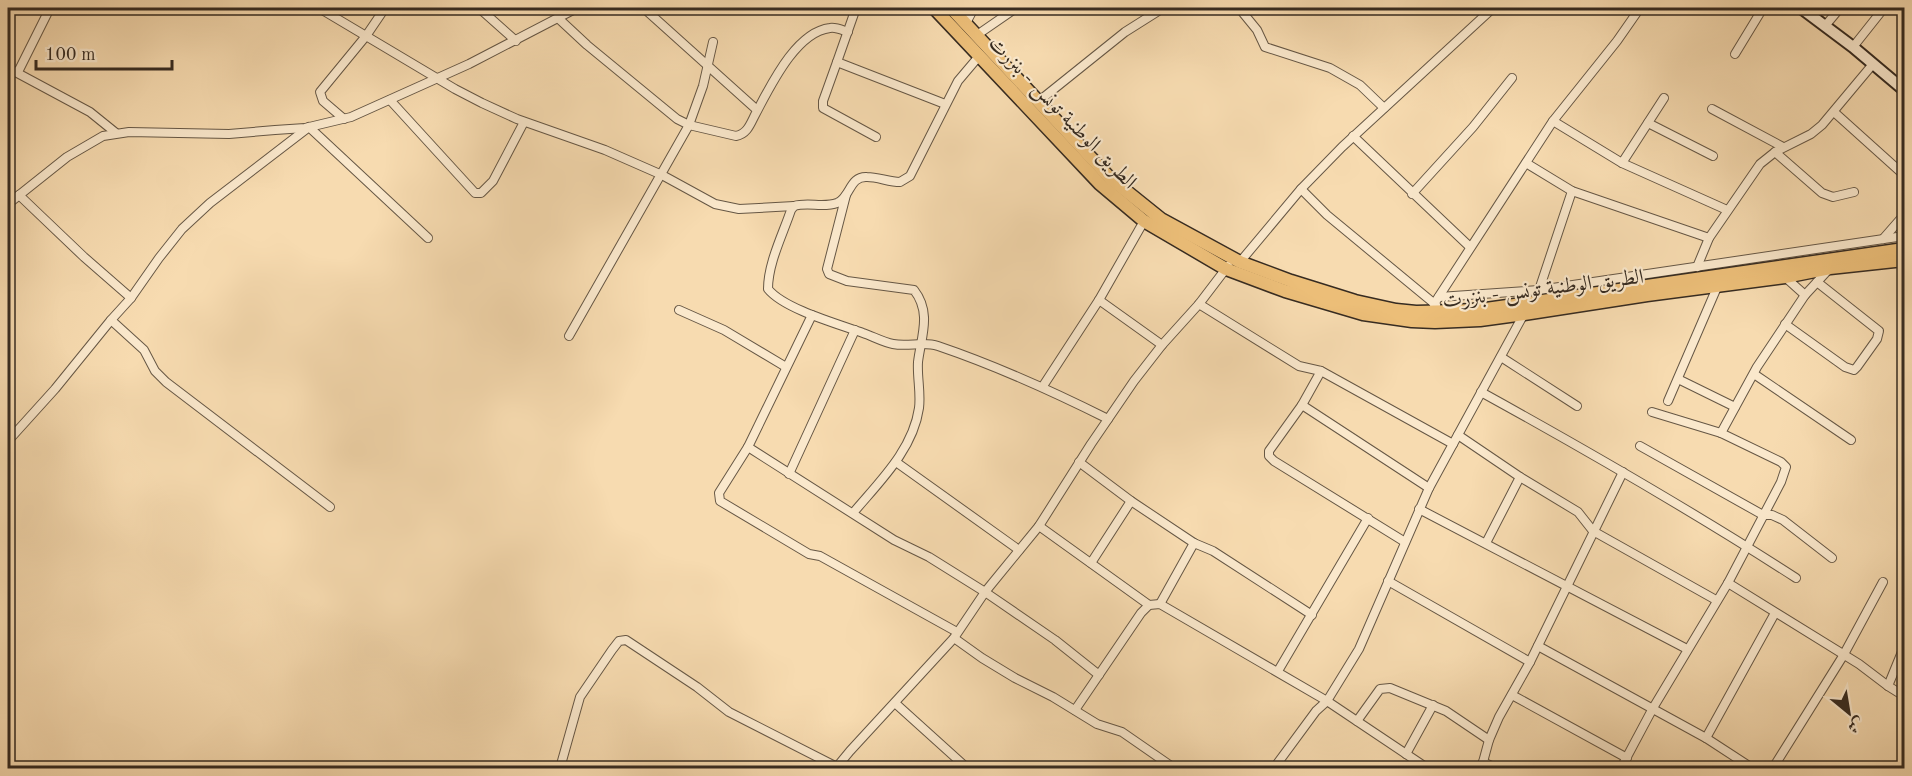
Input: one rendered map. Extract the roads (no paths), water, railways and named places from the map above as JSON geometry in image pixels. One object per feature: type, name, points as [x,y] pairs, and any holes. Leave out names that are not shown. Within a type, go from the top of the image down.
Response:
[{"type":"main road","name":"الطريق الوطنية تونس - بنزرت","points":[[934,8],[1100,183],[1144,221],[1226,269],[1329,305],[1387,318],[1435,322],[1480,320],[1527,309],[1692,279],[1785,277],[1830,268],[1905,260]]},
{"type":"main road","name":"الطريق الوطنية تونس - بنزرت","points":[[951,8],[1110,178],[1161,219],[1237,260],[1291,281],[1369,304],[1416,312],[1439,304],[1527,309],[1718,285],[1755,276],[1905,249]]},
{"type":"street","points":[[18,72],[50,8]]},
{"type":"street","points":[[319,8],[464,94],[524,122],[605,150],[662,175],[725,207],[739,209],[838,202],[847,194]]},
{"type":"street","points":[[344,119],[322,101],[320,92],[366,36],[385,8]]},
{"type":"street","points":[[479,8],[516,40]]},
{"type":"street","points":[[8,204],[67,157],[103,136],[116,133],[228,134],[309,127],[344,119],[438,78],[577,8]]},
{"type":"street","points":[[856,8],[823,101],[824,108],[876,137]]},
{"type":"street","points":[[966,23],[974,8]]},
{"type":"street","points":[[977,35],[1016,8]]},
{"type":"street","points":[[1039,101],[1125,32],[1163,8]]},
{"type":"street","points":[[1239,8],[1254,26],[1265,47],[1330,68],[1364,88],[1384,108]]},
{"type":"street","points":[[560,768],[580,697],[612,650],[619,642],[626,640],[697,687],[729,712],[837,768],[956,635],[985,592],[1039,526],[1108,419],[1162,345],[1199,304],[1226,269],[1353,136],[1493,8]]},
{"type":"street","points":[[1439,304],[1470,247],[1553,121],[1617,41],[1640,8]]},
{"type":"street","points":[[1735,54],[1763,8]]},
{"type":"street","points":[[1801,8],[1905,90]]},
{"type":"street","points":[[1826,26],[1840,8]]},
{"type":"street","points":[[1853,47],[1884,8]]},
{"type":"street","points":[[648,12],[757,110]]},
{"type":"street","points":[[558,18],[587,45],[677,118],[689,125],[739,136],[747,131],[757,110],[801,42],[810,34],[832,27],[848,32]]},
{"type":"street","points":[[569,336],[689,125],[704,86],[713,42]]},
{"type":"street","points":[[853,513],[896,462],[916,421],[919,405],[918,360],[924,315],[919,296],[914,290],[847,281],[828,274],[827,269],[847,194],[851,185],[858,178],[868,176],[900,182],[910,176],[958,81],[980,55]]},
{"type":"street","points":[[837,62],[945,104]]},
{"type":"street","points":[[1692,279],[1709,238],[1760,164],[1783,147],[1811,134],[1834,112],[1873,64]]},
{"type":"street","points":[[8,68],[90,112],[116,133]]},
{"type":"street","points":[[1412,194],[1473,127],[1512,78]]},
{"type":"street","points":[[1622,163],[1664,98]]},
{"type":"street","points":[[390,100],[475,193],[481,193],[493,181],[524,122]]},
{"type":"street","points":[[1712,110],[1783,147]]},
{"type":"street","points":[[1834,112],[1905,175]]},
{"type":"street","points":[[1553,121],[1622,163],[1727,210]]},
{"type":"street","points":[[1648,123],[1713,156]]},
{"type":"street","points":[[309,127],[428,238]]},
{"type":"street","points":[[8,441],[131,298],[182,229],[210,203],[309,127]]},
{"type":"street","points":[[1353,136],[1470,247]]},
{"type":"street","points":[[1775,152],[1827,196],[1833,197],[1854,192]]},
{"type":"street","points":[[1526,163],[1572,191],[1709,238]]},
{"type":"street","points":[[1300,189],[1327,215],[1439,304],[1905,236]]},
{"type":"street","points":[[1539,290],[1572,191]]},
{"type":"street","points":[[19,195],[131,298]]},
{"type":"street","points":[[794,206],[768,281],[768,289],[779,299],[812,315],[893,344],[934,345],[989,363],[1043,386],[1108,419]]},
{"type":"street","points":[[1883,239],[1905,215]]},
{"type":"street","points":[[1043,386],[1099,300],[1144,221]]},
{"type":"street","points":[[1721,433],[1785,324],[1805,295],[1830,268]]},
{"type":"street","points":[[1785,277],[1805,295]]},
{"type":"street","points":[[1785,324],[1845,367],[1854,370],[1877,339],[1878,331],[1817,282]]},
{"type":"street","points":[[1668,401],[1718,285]]},
{"type":"street","points":[[1099,300],[1162,345]]},
{"type":"street","points":[[1199,304],[1299,366],[1321,372],[1453,444]]},
{"type":"street","points":[[1274,768],[1310,719],[1327,701],[1359,649],[1419,509],[1527,309]]},
{"type":"street","points":[[679,310],[724,330],[786,367]]},
{"type":"street","points":[[812,315],[748,447],[718,493],[720,501],[809,554],[820,556],[956,635],[982,658],[1015,678],[1097,724],[1122,732],[1174,768]]},
{"type":"street","points":[[111,320],[144,350],[155,370],[166,382],[330,507]]},
{"type":"street","points":[[789,474],[855,330]]},
{"type":"street","points":[[1501,357],[1577,406]]},
{"type":"street","points":[[1321,372],[1302,405],[1269,451],[1269,456],[1405,542]]},
{"type":"street","points":[[1754,374],[1851,440]]},
{"type":"street","points":[[1678,380],[1735,407]]},
{"type":"street","points":[[1481,392],[1623,472],[1796,578]]},
{"type":"street","points":[[1302,405],[1430,488]]},
{"type":"street","points":[[1621,768],[1687,649],[1728,583],[1785,474],[1786,467],[1721,433],[1652,412]]},
{"type":"street","points":[[1458,435],[1520,477],[1578,512],[1593,531],[1716,600]]},
{"type":"street","points":[[1640,446],[1763,515],[1772,515],[1783,520],[1832,558]]},
{"type":"street","points":[[748,447],[894,540],[929,557],[985,592],[1055,640],[1099,675]]},
{"type":"street","points":[[896,462],[1019,550]]},
{"type":"street","points":[[1079,462],[1131,501],[1194,543],[1213,552],[1312,615]]},
{"type":"street","points":[[1496,768],[1481,765],[1489,740],[1623,472]]},
{"type":"street","points":[[1486,543],[1520,477]]},
{"type":"street","points":[[1091,563],[1131,501]]},
{"type":"street","points":[[1419,509],[1687,649]]},
{"type":"street","points":[[1278,671],[1368,518]]},
{"type":"street","points":[[1039,526],[1149,605]]},
{"type":"street","points":[[1160,604],[1194,543]]},
{"type":"street","points":[[1388,581],[1530,662]]},
{"type":"street","points":[[1773,768],[1843,656],[1883,582]]},
{"type":"street","points":[[1728,583],[1859,664],[1905,696]]},
{"type":"street","points":[[1075,710],[1141,613],[1149,605],[1160,604],[1327,701],[1427,768]]},
{"type":"street","points":[[1706,738],[1775,613]]},
{"type":"street","points":[[1538,646],[1706,738],[1752,768]]},
{"type":"street","points":[[1888,686],[1905,647]]},
{"type":"street","points":[[1358,721],[1374,694],[1384,687],[1433,705],[1489,740]]},
{"type":"street","points":[[1512,695],[1627,758]]},
{"type":"street","points":[[895,703],[967,768]]},
{"type":"street","points":[[1406,754],[1433,705]]}]
